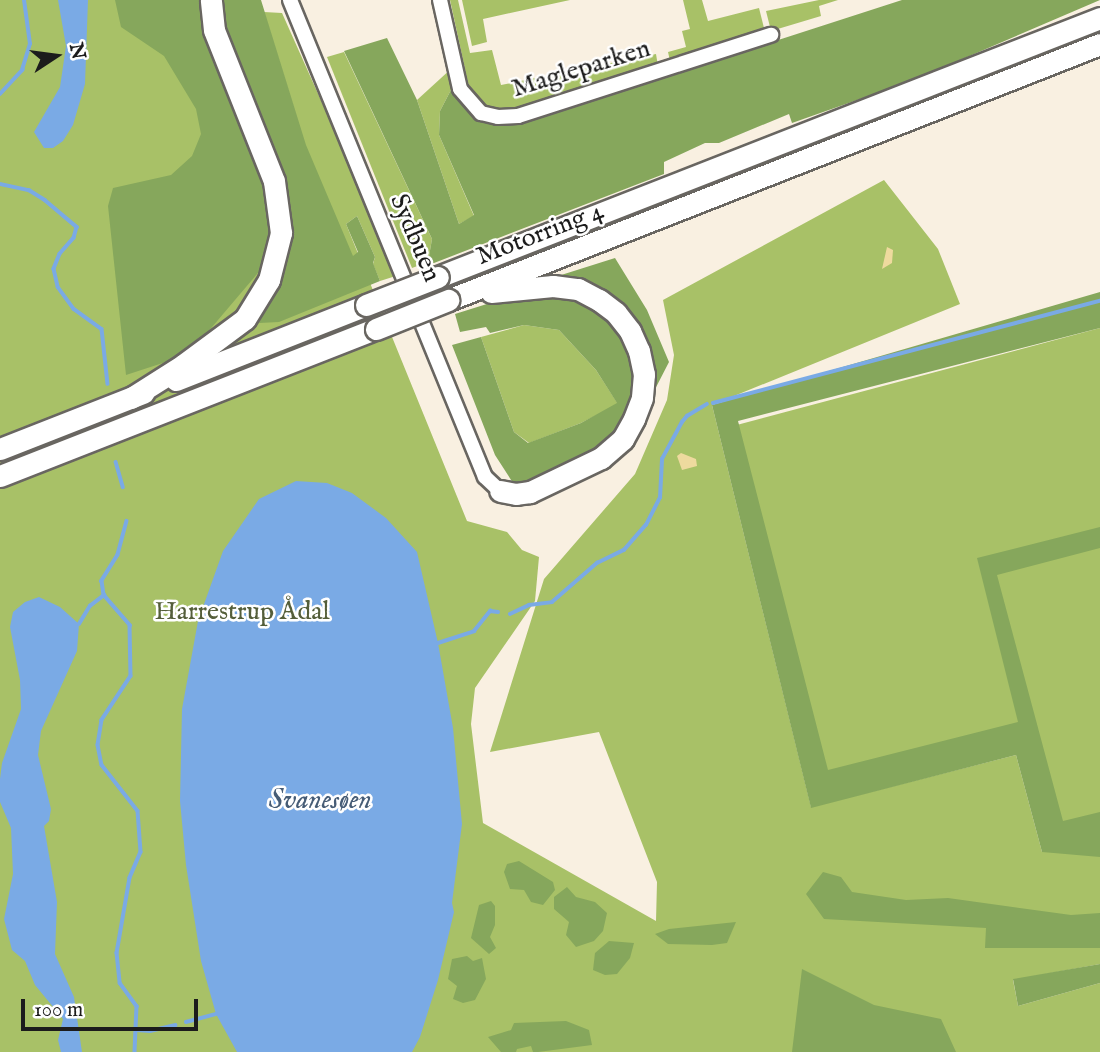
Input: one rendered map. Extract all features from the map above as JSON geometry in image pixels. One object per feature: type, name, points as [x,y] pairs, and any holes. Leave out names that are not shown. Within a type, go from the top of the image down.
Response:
[{"type":"highway","points":[[131,398],[183,365],[245,319],[269,280],[281,233],[274,181],[214,30],[211,0]]},
{"type":"highway","name":"Motorring 4","points":[[0,449],[1100,18]]},
{"type":"highway","name":"Motorring 4","points":[[0,476],[1100,44]]},
{"type":"highway","points":[[448,300],[528,287],[578,289],[616,313],[639,351],[644,374],[642,398],[623,439],[601,458],[555,481],[523,494],[500,491]]},
{"type":"street","name":"Sydbuen","points":[[290,0],[485,477],[500,491]]},
{"type":"street","name":"Magleparken","points":[[440,0],[460,89],[481,113],[498,117],[518,116],[771,35]]},
{"type":"green space","name":"Harrestrup Ådal","points":[[0,0],[246,0],[296,115],[264,12],[282,13],[399,275],[380,281],[373,264],[375,257],[357,216],[346,224],[467,521],[507,532],[522,550],[539,557],[535,601],[475,688],[471,724],[483,823],[656,921],[657,882],[599,732],[490,752],[544,579],[635,474],[667,400],[674,355],[663,300],[884,180],[938,249],[960,304],[712,405],[811,807],[1016,755],[1042,852],[1100,840],[1100,933],[985,948],[1100,948],[1100,964],[1013,980],[1018,1006],[1100,983],[1100,1052],[0,1052]]},
{"type":"green space","points":[[115,0],[202,0],[260,159],[272,210],[268,261],[201,340],[175,359],[126,375],[108,206],[113,188],[171,175],[192,156],[201,134],[196,109],[164,56],[121,27]]},
{"type":"green space","points":[[222,0],[261,0],[306,145],[353,256],[358,252],[346,224],[357,216],[375,257],[373,263],[380,281],[279,322],[259,323],[279,279],[292,230],[279,170],[219,19]]},
{"type":"green space","points":[[450,0],[458,0],[470,53],[492,50],[501,85],[656,54],[658,66],[520,111],[491,111],[480,104],[468,83]]},
{"type":"green space","points":[[462,0],[570,0],[483,19],[487,42],[472,46]]},
{"type":"green space","points":[[683,0],[702,0],[708,21],[759,8],[766,36],[670,61],[668,52],[686,47],[682,31],[690,29]]},
{"type":"green space","points":[[819,0],[838,0],[819,6],[821,16],[771,31],[766,11]]},
{"type":"green space","points":[[902,0],[1100,0],[911,81],[792,123],[789,114],[719,143],[705,143],[664,162],[664,174],[434,263],[428,262],[432,239],[344,51],[387,38],[417,100],[459,224],[474,215],[439,135],[440,111],[453,86],[464,105],[480,118],[516,125]]},
{"type":"green space","points":[[344,52],[432,239],[428,262],[412,268],[327,57]]},
{"type":"green space","points":[[452,68],[453,86],[440,111],[439,135],[474,216],[459,224],[417,100]]},
{"type":"green space","points":[[615,258],[647,310],[669,362],[651,397],[644,341],[558,276]]},
{"type":"green space","points":[[1100,292],[1100,328],[738,421],[828,770],[1018,722],[977,558],[1100,527],[1100,548],[997,575],[1063,821],[1100,812],[1100,857],[1042,852],[1016,755],[811,808],[712,405]]},
{"type":"green space","points":[[580,294],[619,321],[636,350],[637,389],[619,436],[535,483],[513,483],[495,455],[452,345],[481,337],[514,432],[528,443],[581,423],[617,403],[596,370],[559,330],[524,325],[490,333],[486,327],[460,332],[455,314],[512,296]]},
{"type":"green space","points":[[524,325],[559,330],[596,370],[618,404],[581,423],[529,443],[514,432],[481,337]]},
{"type":"green space","points":[[1100,328],[1100,816],[1052,829],[1026,750],[819,797],[733,426]]},
{"type":"green space","points":[[519,861],[553,882],[555,890],[543,905],[531,902],[524,890],[510,889],[504,872],[507,864]]},
{"type":"green space","points":[[823,872],[841,877],[852,892],[906,900],[948,898],[1071,915],[1100,913],[1100,948],[985,948],[986,928],[824,919],[806,894]]},
{"type":"green space","points":[[567,887],[576,897],[595,902],[607,913],[603,931],[594,941],[576,947],[566,935],[569,922],[554,909],[554,897]]},
{"type":"green space","points":[[491,901],[495,906],[495,925],[490,937],[496,948],[489,954],[471,938],[479,905]]},
{"type":"green space","points":[[736,922],[727,943],[668,944],[655,934],[669,929]]},
{"type":"green space","points":[[609,941],[634,943],[630,958],[617,974],[605,975],[593,970],[595,953]]},
{"type":"green space","points":[[467,956],[473,961],[482,958],[486,979],[475,1000],[463,1003],[453,999],[457,986],[448,979],[452,959]]},
{"type":"green space","points":[[1100,964],[1100,983],[1018,1006],[1013,979]]},
{"type":"green space","points":[[802,969],[874,1005],[941,1019],[956,1052],[792,1052]]},
{"type":"green space","points":[[566,1021],[589,1030],[592,1045],[538,1052],[533,1052],[531,1046],[517,1049],[516,1052],[501,1052],[488,1037],[511,1030],[514,1023]]},
{"type":"sand","points":[[887,247],[893,250],[892,263],[882,269]]},
{"type":"sand","points":[[681,453],[696,459],[697,466],[682,470],[677,456]]},
{"type":"water","points":[[58,0],[88,0],[85,84],[73,125],[63,141],[53,148],[44,148],[34,132],[60,87],[66,46]]},
{"type":"water","name":"Svanesøen","points":[[296,481],[327,483],[352,493],[386,518],[417,552],[438,643],[453,728],[462,824],[452,903],[454,912],[438,980],[420,1037],[412,1052],[237,1052],[216,1014],[201,961],[186,865],[180,801],[182,709],[198,621],[223,551],[259,499]]},
{"type":"water","points":[[39,597],[60,607],[79,624],[77,651],[41,731],[38,755],[51,809],[49,821],[44,826],[57,902],[55,954],[74,997],[82,1052],[61,1052],[58,1040],[63,1019],[35,985],[25,961],[12,950],[4,919],[13,874],[11,828],[0,802],[0,779],[2,763],[21,709],[20,680],[10,627],[13,612],[25,602]]},
{"type":"waterway","points":[[0,94],[22,70],[30,44],[24,0]]},
{"type":"waterway","points":[[0,184],[29,190],[77,227],[74,238],[60,254],[54,269],[58,287],[74,309],[102,329],[108,384]]},
{"type":"waterway","points":[[713,403],[1100,301]]},
{"type":"waterway","points":[[510,614],[529,605],[552,602],[597,563],[624,550],[646,525],[660,498],[662,459],[682,422],[707,404]]},
{"type":"waterway","points":[[116,462],[123,487]]},
{"type":"waterway","points":[[127,521],[118,555],[102,581],[104,595],[130,625],[131,676],[102,720],[98,745],[102,765],[138,811],[141,852],[130,878],[117,953],[120,983],[137,1006],[135,1052]]},
{"type":"waterway","points":[[79,624],[90,606],[104,595]]},
{"type":"waterway","points":[[438,643],[474,631],[490,611],[498,612]]},
{"type":"waterway","points":[[186,1022],[216,1014]]},
{"type":"waterway","points":[[137,1030],[150,1031],[175,1025]]}]
